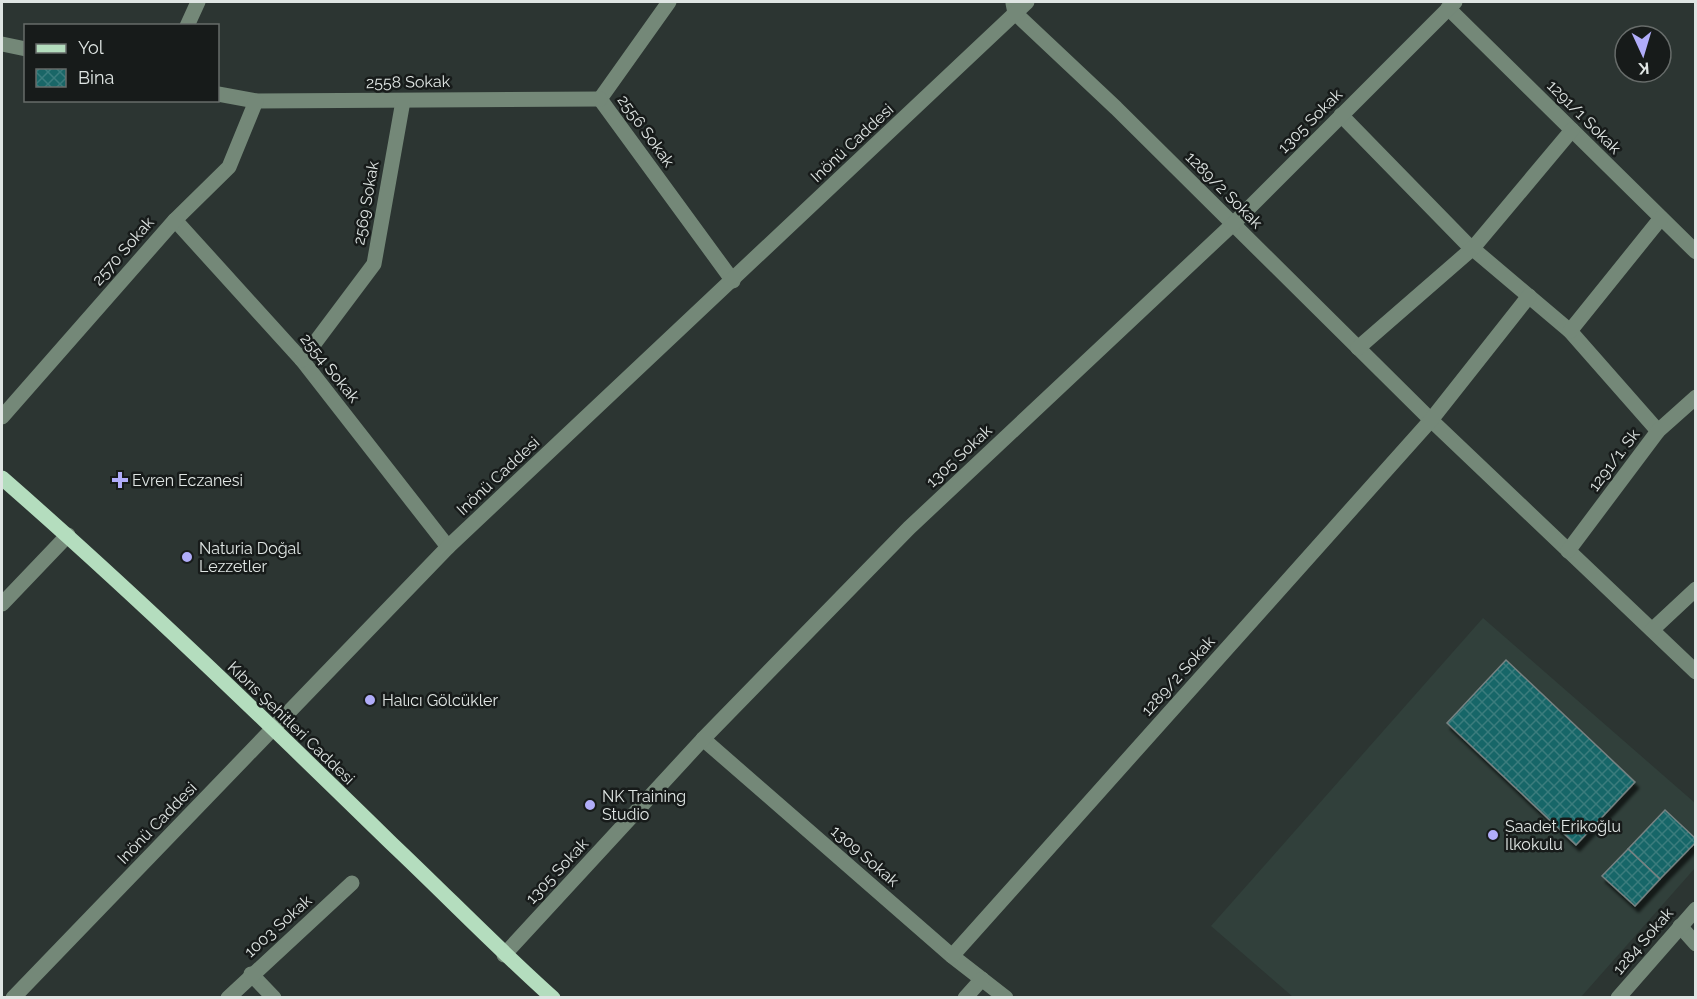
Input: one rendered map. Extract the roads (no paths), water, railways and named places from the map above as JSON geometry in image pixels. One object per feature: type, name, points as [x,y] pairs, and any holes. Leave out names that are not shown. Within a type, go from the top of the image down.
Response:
[{"type":"main road","name":"Kıbrıs Şehitleri Caddesi","points":[[2,478],[68,535],[272,729],[504,955],[553,998]]},
{"type":"street","points":[[188,24],[198,2]]},
{"type":"street","name":"2556 Sokak","points":[[669,2],[600,99],[733,281]]},
{"type":"street","name":"Inönü Caddesi","points":[[13,998],[448,547],[733,281],[1014,7],[1027,2]]},
{"type":"street","name":"1305 Sokak","points":[[504,955],[703,739],[909,528],[1233,224],[1452,5]]},
{"type":"street","name":"1291/1 Sokak","points":[[1452,5],[1572,130],[1695,252]]},
{"type":"street","name":"1289/2 Sokak","points":[[1014,7],[1431,420],[1695,672]]},
{"type":"street","points":[[2,44],[24,49]]},
{"type":"street","name":"2558 Sokak","points":[[219,94],[256,100],[600,99]]},
{"type":"street","name":"2570 Sokak","points":[[2,417],[175,220],[230,167],[256,100]]},
{"type":"street","name":"2569 Sokak","points":[[302,360],[374,264],[403,101]]},
{"type":"street","points":[[1341,115],[1473,248],[1570,331],[1658,431]]},
{"type":"street","points":[[1358,348],[1473,248],[1572,130]]},
{"type":"street","points":[[1570,331],[1661,218]]},
{"type":"street","name":"2554 Sokak","points":[[175,220],[302,360],[448,547]]},
{"type":"street","points":[[1431,420],[1529,296]]},
{"type":"street","name":"1291/1. Sk","points":[[1568,551],[1658,431],[1695,397]]},
{"type":"street","name":"1289/2 Sokak","points":[[952,956],[1431,420]]},
{"type":"street","points":[[2,604],[68,535]]},
{"type":"street","points":[[1652,630],[1695,589]]},
{"type":"street","name":"1309 Sokak","points":[[703,739],[952,956],[1005,998]]},
{"type":"street","name":"1003 Sokak","points":[[228,998],[251,974],[352,883]]},
{"type":"street","name":"1284 Sokak","points":[[1618,998],[1695,909]]},
{"type":"street","points":[[1680,926],[1695,944]]},
{"type":"street","points":[[251,974],[274,998]]},
{"type":"street","points":[[965,998],[982,979]]},
{"type":"place","name":"Evren Eczanesi","points":[[120,480]]},
{"type":"place","name":"Naturia Doğal Lezzetler","points":[[187,557]]},
{"type":"place","name":"Halıcı Gölcükler","points":[[370,700]]},
{"type":"place","name":"NK Training Studio","points":[[590,805]]},
{"type":"place","name":"Saadet Erikoğlu İlkokulu","points":[[1493,835]]}]
